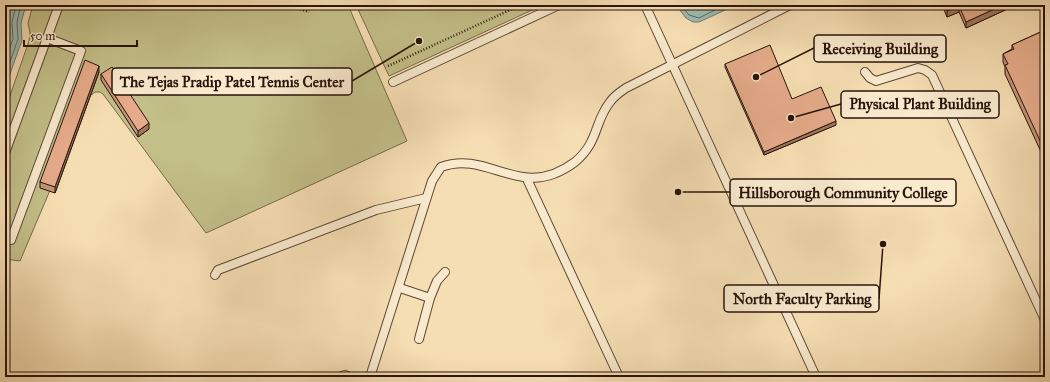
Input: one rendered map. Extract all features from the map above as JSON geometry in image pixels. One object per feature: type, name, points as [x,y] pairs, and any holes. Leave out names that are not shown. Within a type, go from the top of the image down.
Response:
[{"type":"lane","points":[[5,153],[59,5]]},
{"type":"lane","points":[[393,82],[559,5]]},
{"type":"lane","points":[[645,5],[816,377]]},
{"type":"lane","points":[[370,377],[400,288],[426,198],[432,181],[441,167],[456,163],[473,163],[503,174],[527,179],[549,175],[574,162],[588,148],[605,110],[617,94],[672,64],[790,5]]},
{"type":"lane","points":[[5,240],[11,240],[81,51],[47,38]]},
{"type":"lane","points":[[865,72],[870,78],[876,80],[918,68],[925,70],[932,75],[1045,320]]},
{"type":"lane","points":[[527,179],[619,377]]},
{"type":"lane","points":[[215,275],[218,270],[370,212],[426,198]]},
{"type":"lane","points":[[419,339],[430,298],[437,281],[445,272]]},
{"type":"lane","points":[[400,288],[430,298]]},
{"type":"lane","points":[[339,377],[345,375],[350,377]]},
{"type":"path","points":[[289,5],[309,12]]},
{"type":"path","points":[[388,66],[521,5]]},
{"type":"shaded area","points":[[33,5],[348,5],[407,141],[206,233],[103,94],[100,92],[95,92],[90,96],[20,261],[5,259],[5,110],[29,41],[30,33],[28,23]]},
{"type":"shaded area","points":[[356,5],[543,5],[389,76]]},
{"type":"water","points":[[5,5],[26,5],[21,23],[22,40],[5,88]]},
{"type":"water","points":[[676,5],[736,5],[699,22],[693,22],[686,18]]},
{"type":"building","points":[[944,5],[1003,5],[966,22],[959,6],[947,11]]},
{"type":"building","points":[[1045,30],[1045,144],[1042,145],[1005,65],[1008,64],[1003,54],[1014,49],[1012,45]]},
{"type":"building","points":[[770,45],[792,99],[821,87],[836,121],[764,152],[725,64]]},
{"type":"building","points":[[85,60],[99,66],[55,187],[40,182]]},
{"type":"building","points":[[112,67],[149,123],[138,131],[101,74]]},
{"type":"place","name":"The Tejas Pradip Patel Tennis Center","points":[[419,41]]},
{"type":"place","name":"Receiving Building","points":[[756,77]]},
{"type":"place","name":"Physical Plant Building","points":[[791,118]]},
{"type":"place","name":"Hillsborough Community College","points":[[678,192]]},
{"type":"place","name":"North Faculty Parking","points":[[883,244]]}]
